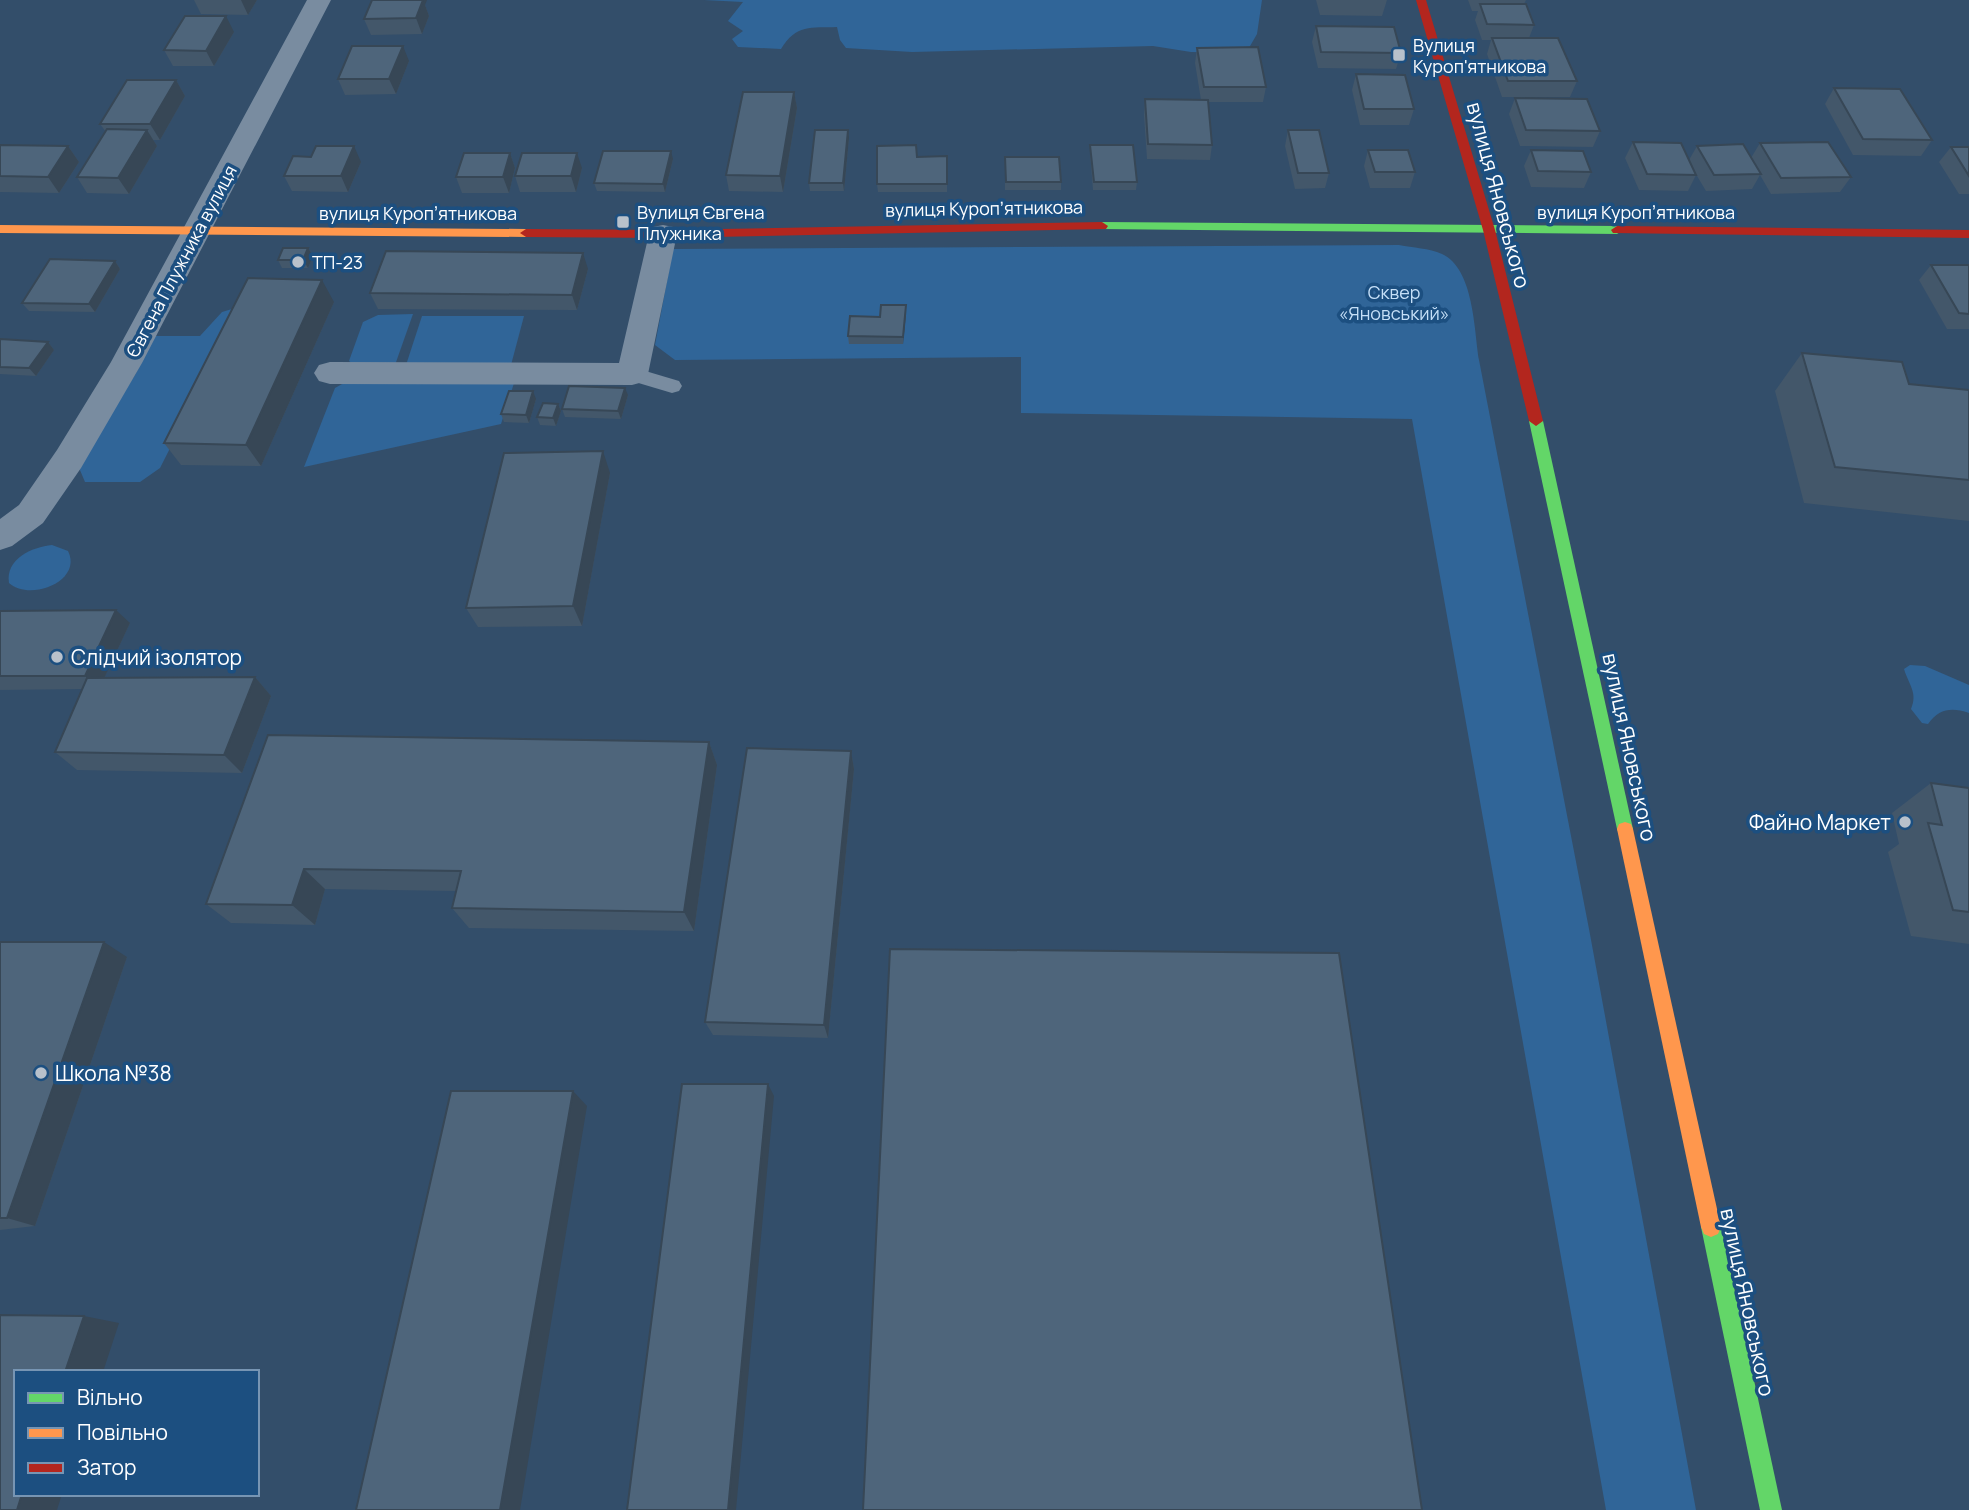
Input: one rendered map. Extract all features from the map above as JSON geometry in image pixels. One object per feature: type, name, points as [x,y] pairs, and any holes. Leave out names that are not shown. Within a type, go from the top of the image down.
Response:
[{"type":"street","name":"Євгена Плужника вулиця","points":[[0,537],[31,514],[69,459],[120,374],[319,0]]},
{"type":"street","name":"вулиця Яновського","points":[[1421,0],[1489,230],[1552,486],[1770,1510]]},
{"type":"street","name":"вулиця Куропʼятникова","points":[[0,229],[663,234],[956,227],[1407,227],[1969,234]]},
{"type":"street","points":[[330,373],[632,374],[663,234]]},
{"type":"lane","points":[[632,374],[672,386]]},
{"type":"green space","points":[[704,0],[1262,0],[1257,34],[1246,53],[1191,52],[1153,46],[912,52],[846,48],[840,40],[837,27],[798,31],[781,49],[738,47],[732,39],[743,31],[728,21],[743,2]]},
{"type":"green space","name":"Сквер «Яновський»","points":[[1399,245],[1437,252],[1453,262],[1461,273],[1471,301],[1479,360],[1589,929],[1696,1510],[1606,1510],[1412,419],[1021,413],[1021,357],[675,360],[655,345],[673,249]]},
{"type":"green space","points":[[242,306],[160,468],[140,482],[85,482],[77,463],[135,375],[154,336],[200,336],[222,312]]},
{"type":"green space","points":[[413,314],[395,365],[354,365],[349,361],[363,322],[378,315]]},
{"type":"green space","points":[[422,316],[524,316],[511,365],[406,365]]},
{"type":"green space","points":[[351,379],[515,380],[501,424],[304,467],[335,388]]},
{"type":"green space","points":[[52,545],[68,551],[71,562],[61,579],[41,589],[29,590],[9,583],[11,567],[16,561],[36,548]]},
{"type":"green space","points":[[1910,665],[1925,666],[1969,685],[1969,713],[1957,710],[1941,712],[1928,724],[1922,723],[1911,709],[1913,694],[1904,669]]},
{"type":"building","points":[[372,0],[423,0],[416,18],[364,19]]},
{"type":"building","points":[[1480,4],[1526,4],[1534,25],[1487,24]]},
{"type":"building","points":[[185,16],[226,16],[206,51],[164,50]]},
{"type":"building","points":[[1316,26],[1394,27],[1401,53],[1321,52]]},
{"type":"building","points":[[1492,38],[1558,38],[1577,81],[1508,81]]},
{"type":"building","points":[[352,46],[403,46],[389,79],[338,79]]},
{"type":"building","points":[[1258,47],[1266,87],[1204,87],[1197,48]]},
{"type":"building","points":[[1356,74],[1405,75],[1414,109],[1364,109]]},
{"type":"building","points":[[127,80],[176,80],[150,124],[100,124]]},
{"type":"building","points":[[1834,88],[1900,89],[1932,140],[1863,139]]},
{"type":"building","points":[[743,92],[794,92],[780,176],[726,175]]},
{"type":"building","points":[[1515,98],[1587,99],[1600,131],[1526,130]]},
{"type":"building","points":[[1145,99],[1208,100],[1212,145],[1148,144]]},
{"type":"building","points":[[107,129],[147,130],[118,178],[77,177]]},
{"type":"building","points":[[815,130],[848,130],[843,183],[809,183]]},
{"type":"building","points":[[1288,130],[1319,130],[1329,173],[1298,173]]},
{"type":"building","points":[[1633,142],[1681,143],[1696,175],[1647,174]]},
{"type":"building","points":[[1828,142],[1851,177],[1781,178],[1760,143]]},
{"type":"building","points":[[1743,144],[1761,174],[1714,175],[1697,146]]},
{"type":"building","points":[[0,145],[68,146],[48,177],[0,176]]},
{"type":"building","points":[[916,145],[917,157],[947,156],[947,184],[877,184],[877,146]]},
{"type":"building","points":[[1090,145],[1133,145],[1137,182],[1094,182]]},
{"type":"building","points":[[316,146],[354,146],[341,176],[284,176],[293,156],[311,157]]},
{"type":"building","points":[[1951,147],[1969,147],[1969,176]]},
{"type":"building","points":[[1368,150],[1408,150],[1415,172],[1375,172]]},
{"type":"building","points":[[1531,150],[1583,151],[1591,172],[1538,171]]},
{"type":"building","points":[[603,151],[671,151],[663,184],[594,183]]},
{"type":"building","points":[[464,153],[510,153],[503,177],[456,177]]},
{"type":"building","points":[[522,153],[577,153],[571,176],[515,176]]},
{"type":"building","points":[[1005,157],[1059,157],[1061,182],[1006,182]]},
{"type":"building","points":[[283,248],[308,248],[303,260],[278,260]]},
{"type":"building","points":[[386,251],[583,253],[572,295],[370,293]]},
{"type":"building","points":[[50,259],[115,261],[89,304],[22,303]]},
{"type":"building","points":[[1931,265],[1969,265],[1969,314],[1959,313]]},
{"type":"building","points":[[248,278],[322,280],[246,445],[164,443]]},
{"type":"building","points":[[881,305],[906,305],[903,337],[848,336],[850,316],[880,317]]},
{"type":"building","points":[[0,339],[48,342],[29,368],[0,367]]},
{"type":"building","points":[[1802,353],[1902,362],[1909,384],[1969,390],[1969,480],[1835,467]]},
{"type":"building","points":[[569,386],[625,388],[618,411],[562,409]]},
{"type":"building","points":[[509,391],[533,391],[526,415],[501,414]]},
{"type":"building","points":[[543,403],[558,404],[553,418],[537,417]]},
{"type":"building","points":[[603,451],[573,606],[466,608],[504,453]]},
{"type":"building","name":"Слідчий ізолятор","points":[[116,610],[85,676],[0,676],[0,611]]},
{"type":"building","points":[[255,677],[224,755],[55,752],[87,678]]},
{"type":"building","points":[[268,735],[709,742],[684,912],[452,908],[461,871],[304,869],[292,905],[206,904]]},
{"type":"building","points":[[747,748],[851,751],[824,1025],[705,1022]]},
{"type":"building","points":[[1931,783],[1969,788],[1969,912],[1953,910],[1928,823],[1942,825]]},
{"type":"building","points":[[0,942],[104,942],[7,1218],[0,1218]]},
{"type":"building","points":[[890,949],[1339,953],[1422,1510],[863,1510]]},
{"type":"building","points":[[682,1084],[768,1084],[728,1510],[627,1510]]},
{"type":"building","points":[[451,1091],[573,1091],[500,1510],[356,1510]]},
{"type":"building","points":[[0,1315],[84,1316],[66,1370],[14,1370],[14,1496],[21,1496],[17,1510],[0,1510]]},
{"type":"traffic: fast","points":[[1102,226],[1617,230]]},
{"type":"traffic: fast","points":[[1536,421],[1625,829]]},
{"type":"traffic: fast","points":[[1711,1227],[1771,1510]]},
{"type":"traffic: slow","points":[[0,229],[526,233]]},
{"type":"traffic: slow","points":[[1625,829],[1711,1227]]},
{"type":"traffic: jam","points":[[1421,0],[1489,230],[1536,421]]},
{"type":"traffic: jam","points":[[526,233],[663,234],[1102,226]]},
{"type":"traffic: jam","points":[[1617,230],[1969,234]]},
{"type":"place","name":"Вулиця Куроп'ятникова","points":[[1399,55]]},
{"type":"place","name":"Вулиця Євгена Плужника","points":[[623,222]]},
{"type":"place","name":"ТП-23","points":[[298,262]]},
{"type":"place","name":"Слідчий ізолятор","points":[[57,657]]},
{"type":"place","name":"Файно Маркет","points":[[1905,822]]},
{"type":"place","name":"Школа №38","points":[[41,1073]]}]
